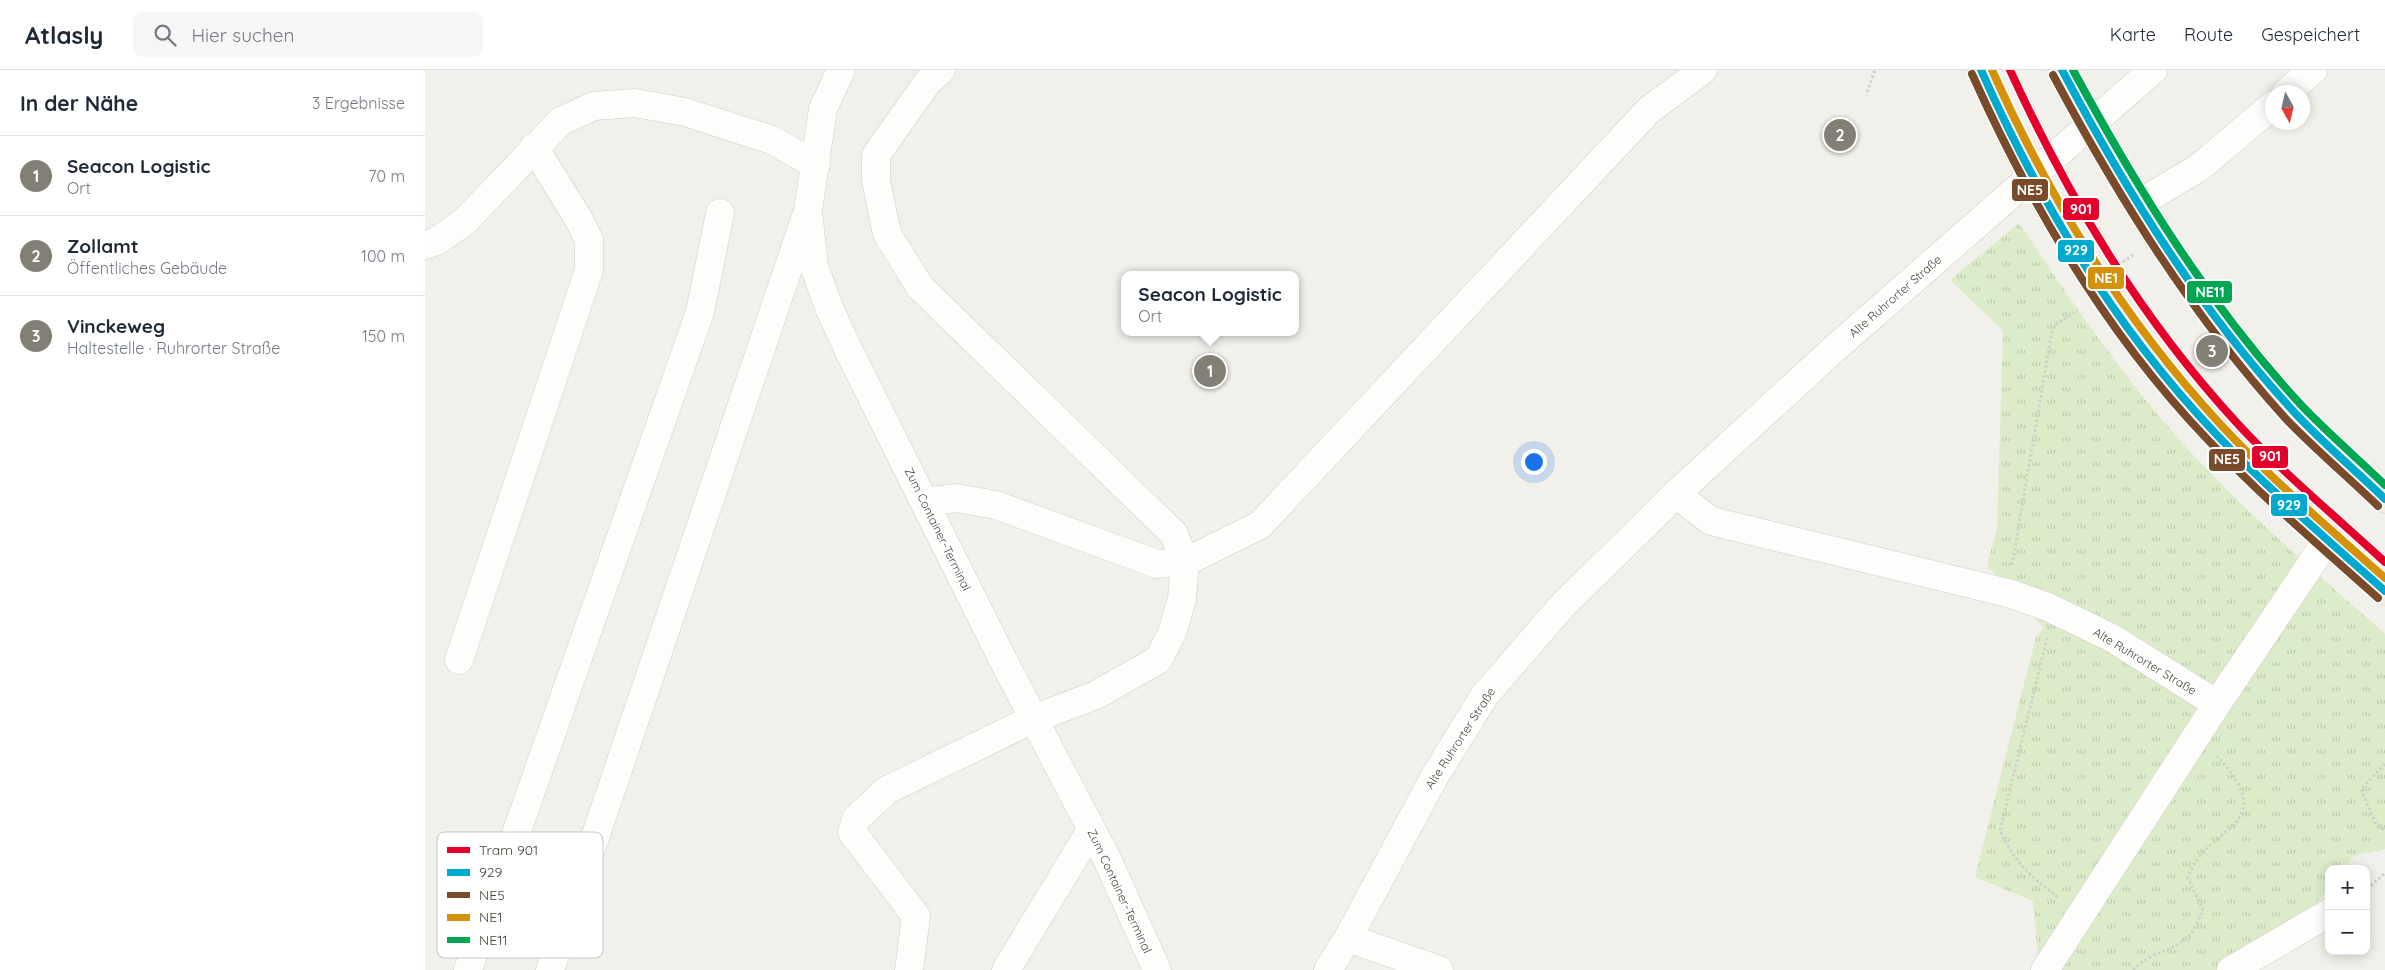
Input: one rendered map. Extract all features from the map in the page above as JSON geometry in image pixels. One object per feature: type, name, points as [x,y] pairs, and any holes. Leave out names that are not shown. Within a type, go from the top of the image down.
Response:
[{"type":"main road","points":[[1981,70],[2045,201],[2095,281],[2139,343],[2179,393],[2258,477],[2385,591]]},
{"type":"main road","points":[[2062,70],[2106,151],[2159,239],[2209,309],[2273,389],[2312,430],[2385,499]]},
{"type":"street","name":"Zum Container-Terminal","points":[[841,70],[823,109],[808,211],[814,266],[830,310],[1033,720],[1091,830],[1157,970]]},
{"type":"street","points":[[909,970],[916,916],[852,832],[856,819],[887,790],[1033,720],[1096,695],[1158,660],[1172,633],[1182,599],[1185,562],[1174,534],[920,287],[887,234],[876,182],[876,154],[927,83],[941,70]]},
{"type":"street","points":[[924,502],[957,498],[996,504],[1157,564],[1185,562],[1260,525],[1649,110],[1703,70]]},
{"type":"street","name":"Alte Ruhrorter Straße","points":[[1328,970],[1348,938],[1435,774],[1485,695],[1563,606],[1676,494],[1833,350],[2153,70]]},
{"type":"street","points":[[2295,85],[2313,70]]},
{"type":"street","points":[[425,245],[437,241],[465,221],[561,121],[593,106],[635,103],[685,112],[772,140],[816,164]]},
{"type":"street","points":[[2138,204],[2200,167],[2265,112]]},
{"type":"street","points":[[459,660],[589,270],[589,240],[534,147]]},
{"type":"street","points":[[597,832],[808,211]]},
{"type":"street","points":[[517,832],[700,312],[719,213]]},
{"type":"street","name":"Alte Ruhrorter Straße","points":[[1676,494],[1711,521],[1935,565],[2053,610],[2112,638],[2217,704]]},
{"type":"street","points":[[2045,970],[2217,704],[2328,539]]},
{"type":"street","points":[[1006,970],[1091,830]]},
{"type":"street","points":[[2231,970],[2325,915]]},
{"type":"street","points":[[1348,938],[1439,970]]},
{"type":"street","points":[[468,970],[472,958]]},
{"type":"street","points":[[550,970],[554,958]]},
{"type":"path","points":[[1867,92],[1875,70]]},
{"type":"path","points":[[2095,281],[2159,239]]},
{"type":"path","points":[[2008,593],[2052,331],[2056,324],[2081,307]]},
{"type":"path","points":[[2053,610],[2000,831],[2010,851],[2031,877],[2081,915]]},
{"type":"path","points":[[2133,970],[2153,954],[2176,946],[2192,934],[2203,910],[2188,878],[2191,867],[2203,852],[2230,830],[2242,814],[2243,795],[2232,773],[2216,756],[2187,751]]},
{"type":"path","points":[[2385,764],[2361,789],[2376,824],[2385,831]]},
{"type":"path","points":[[2370,886],[2385,873]]},
{"type":"green space","points":[[2019,223],[2105,348],[2176,436],[2269,530],[2385,634],[2385,849],[2354,856],[2346,865],[2325,865],[2325,892],[2320,900],[2277,935],[2243,956],[2215,970],[2039,970],[2033,901],[1975,877],[2036,637],[2044,628],[1987,565],[1997,529],[2003,331],[1950,280]]},
{"type":"tram line","name":"901","points":[[2010,70],[2057,165],[2082,210],[2109,255],[2168,341],[2236,422],[2290,476],[2385,562]]},
{"type":"transit line","name":"929","points":[[1981,70],[2028,168],[2055,216],[2083,262],[2145,351],[2179,393],[2236,455],[2385,591]]},
{"type":"transit line","name":"NE1","points":[[1992,70],[2064,212],[2121,301],[2152,344],[2240,445],[2301,503],[2385,578]]},
{"type":"transit line","name":"929","points":[[2062,70],[2112,161],[2167,249],[2197,292],[2260,374],[2295,413],[2385,499]]},
{"type":"transit line","name":"NE11","points":[[2073,70],[2123,159],[2177,246],[2206,288],[2269,369],[2303,407],[2385,485]]},
{"type":"transit line","name":"NE5","points":[[1972,74],[1995,124],[2046,221],[2105,314],[2137,358],[2172,400],[2229,462],[2378,598]]},
{"type":"transit line","name":"NE5","points":[[2053,75],[2131,211],[2159,255],[2220,340],[2287,420],[2378,506]]},
{"type":"place","name":"Zollamt","points":[[1840,135]]},
{"type":"place","name":"Vinckeweg","points":[[2212,351]]},
{"type":"place","name":"Seacon Logistic","points":[[1210,371]]}]
